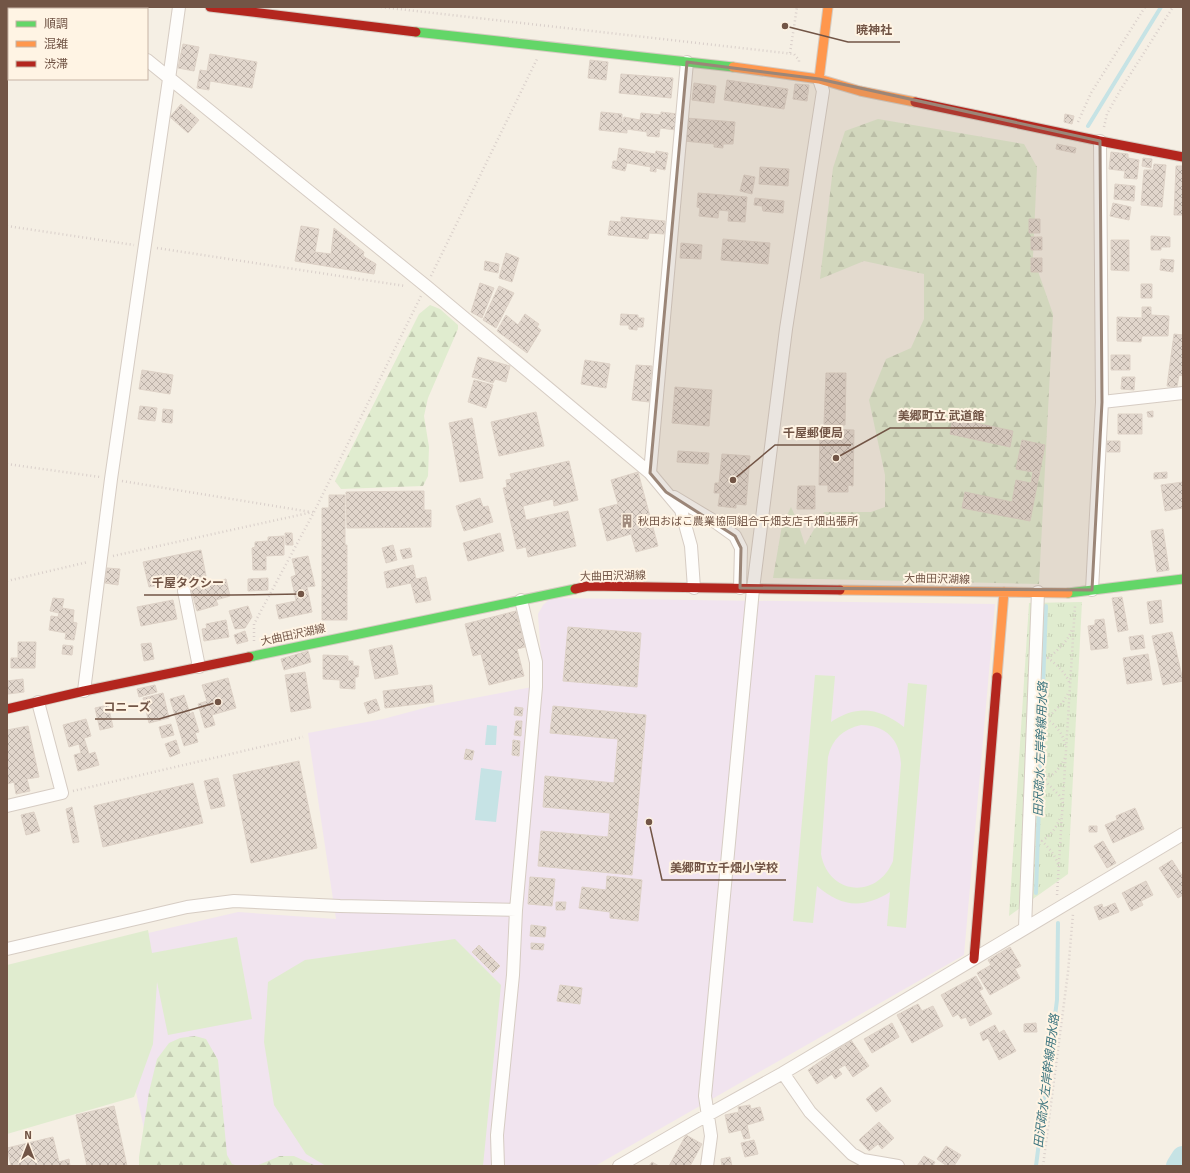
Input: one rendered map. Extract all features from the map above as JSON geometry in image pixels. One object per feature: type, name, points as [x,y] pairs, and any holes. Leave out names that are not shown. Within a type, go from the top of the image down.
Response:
[{"type":"street","points":[[85,8],[89,7]]},
{"type":"street","points":[[84,691],[111,479],[179,7]]},
{"type":"street","points":[[210,7],[749,69],[819,79],[860,90],[1183,157]]},
{"type":"street","points":[[707,1166],[711,1136],[705,1096],[753,588],[786,329],[823,91],[819,79],[828,7]]},
{"type":"street","points":[[148,61],[426,286],[650,474],[681,510],[691,546],[694,588]]},
{"type":"street","points":[[650,474],[687,62]]},
{"type":"street","points":[[1092,590],[1102,402],[1100,141]]},
{"type":"street","points":[[1102,402],[1183,393]]},
{"type":"street","points":[[666,492],[714,521],[735,536],[741,548],[740,588]]},
{"type":"street","name":"大曲田沢湖線","points":[[7,708],[588,586],[1076,592],[1183,579]]},
{"type":"street","points":[[184,590],[199,667]]},
{"type":"street","points":[[974,959],[1004,592]]},
{"type":"street","points":[[1025,928],[1038,592]]},
{"type":"street","points":[[498,1166],[498,1135],[513,975],[516,910],[536,687],[536,662],[521,600]]},
{"type":"street","points":[[7,806],[62,793],[38,702]]},
{"type":"street","points":[[619,1166],[783,1073],[1183,834]]},
{"type":"street","points":[[7,949],[187,907],[234,901],[340,906],[516,910]]},
{"type":"street","points":[[783,1073],[810,1112],[852,1154],[871,1164],[898,1166]]},
{"type":"path","points":[[381,7],[790,53],[794,54],[799,60],[797,76]]},
{"type":"path","points":[[790,53],[797,7]]},
{"type":"path","points":[[1073,135],[1091,93],[1145,7]]},
{"type":"path","points":[[1100,141],[1107,114],[1121,88],[1173,7]]},
{"type":"path","points":[[254,656],[254,624],[314,512],[544,46]]},
{"type":"path","points":[[7,226],[400,286],[426,286]]},
{"type":"path","points":[[7,464],[111,479],[314,512]]},
{"type":"path","points":[[7,581],[314,512]]},
{"type":"path","points":[[1056,910],[1076,592]]},
{"type":"path","points":[[1070,685],[1066,674],[1048,658],[1061,646],[1070,635],[1074,627]]},
{"type":"path","points":[[1066,749],[1064,737],[1056,726],[1047,719],[1063,702],[1070,691]]},
{"type":"path","points":[[62,793],[303,737]]},
{"type":"path","points":[[1063,803],[1060,795],[1044,780],[1053,775],[1066,755]]},
{"type":"path","points":[[1059,867],[1049,848],[1042,842],[1057,826],[1062,813]]},
{"type":"path","points":[[1043,1166],[1067,980],[1074,899]]},
{"type":"highlighted area","points":[[687,62],[819,79],[1100,141],[1102,402],[1092,590],[740,588],[741,548],[735,536],[666,492],[650,473]]},
{"type":"shaded area","points":[[551,598],[995,604],[964,955],[595,1166],[152,1166],[136,1092],[7,966],[238,912],[336,919],[308,733],[383,719],[432,706],[543,685],[538,614],[543,605]]},
{"type":"green space","points":[[878,119],[1024,144],[1037,167],[1033,257],[1053,314],[1039,584],[773,578],[782,525],[791,507],[805,545],[824,512],[871,512],[885,507],[885,475],[869,400],[886,359],[911,348],[924,319],[924,274],[864,261],[820,279],[833,168],[845,131]]},
{"type":"green space","points":[[430,305],[440,309],[458,325],[458,329],[428,398],[424,416],[429,447],[428,476],[423,486],[341,489],[335,481],[419,314]]},
{"type":"green space","points":[[1082,602],[1068,874],[1009,916],[1029,603]]},
{"type":"green space","points":[[815,675],[835,676],[831,722],[850,713],[868,711],[877,712],[886,716],[904,727],[908,683],[927,685],[906,928],[887,926],[890,892],[871,901],[852,903],[844,902],[835,898],[817,886],[813,923],[793,921]],"holes":[[[861,725],[878,728],[890,736],[898,748],[900,755],[901,764],[893,861],[886,874],[876,882],[865,887],[854,888],[843,885],[833,878],[825,868],[821,854],[828,757],[835,740],[844,732]]]},
{"type":"green space","points":[[148,930],[152,953],[237,937],[252,1019],[168,1035],[157,982],[153,1044],[134,1097],[7,1134],[7,965]]},
{"type":"green space","points":[[455,939],[501,985],[483,1166],[326,1166],[306,1154],[274,1105],[264,1042],[268,982],[305,960]]},
{"type":"green space","points":[[195,1036],[206,1039],[218,1060],[227,1155],[232,1164],[238,1166],[139,1166],[139,1157],[149,1092],[157,1059],[169,1043],[180,1038]]},
{"type":"green space","points":[[280,1156],[294,1156],[316,1166],[256,1166]]},
{"type":"water","points":[[487,725],[497,726],[496,745],[485,745]]},
{"type":"water","points":[[481,768],[502,771],[496,822],[475,820]]},
{"type":"building","points":[[183,44],[199,47],[194,71],[178,68]]},
{"type":"building","points":[[210,54],[257,62],[252,88],[210,81],[209,90],[197,88],[200,70],[207,71]]},
{"type":"building","points":[[590,60],[608,62],[606,80],[588,78]]},
{"type":"building","points":[[621,74],[673,78],[671,98],[619,93]]},
{"type":"building","points":[[727,80],[788,89],[784,109],[724,100]]},
{"type":"building","points":[[694,83],[716,86],[714,103],[692,100]]},
{"type":"building","points":[[795,84],[809,85],[807,101],[793,99]]},
{"type":"building","points":[[181,104],[199,120],[188,133],[170,117]]},
{"type":"building","points":[[601,112],[622,114],[622,122],[624,117],[640,120],[641,113],[661,115],[661,112],[678,114],[676,130],[660,128],[659,137],[647,136],[647,132],[627,129],[627,133],[599,130]]},
{"type":"building","points":[[1065,114],[1074,116],[1072,124],[1064,122]]},
{"type":"building","points":[[686,118],[735,122],[733,144],[723,144],[723,148],[714,147],[714,144],[684,141]]},
{"type":"building","points":[[1057,144],[1076,148],[1075,153],[1056,149]]},
{"type":"building","points":[[619,148],[655,154],[656,151],[668,153],[665,170],[656,168],[656,172],[650,171],[651,167],[627,163],[625,171],[612,168],[613,161],[617,161]]},
{"type":"building","points":[[1111,152],[1128,154],[1128,158],[1139,160],[1137,179],[1124,178],[1125,171],[1109,169]]},
{"type":"building","points":[[1143,158],[1152,159],[1151,168],[1142,166]]},
{"type":"building","points":[[1154,164],[1166,165],[1162,207],[1141,205],[1144,170],[1153,170]]},
{"type":"building","points":[[1176,166],[1183,166],[1183,215],[1174,215]]},
{"type":"building","points":[[760,167],[789,169],[788,186],[759,184]]},
{"type":"building","points":[[744,175],[755,177],[752,194],[740,191]]},
{"type":"building","points":[[1115,184],[1135,186],[1134,201],[1114,199]]},
{"type":"building","points":[[698,193],[747,197],[745,222],[728,221],[729,211],[719,210],[718,218],[699,216],[700,208],[697,207]]},
{"type":"building","points":[[755,198],[784,201],[783,213],[763,211],[762,206],[754,205]]},
{"type":"building","points":[[1113,203],[1131,207],[1129,220],[1110,216]]},
{"type":"building","points":[[621,217],[665,221],[664,234],[649,233],[648,239],[608,235],[610,221],[621,222]]},
{"type":"building","points":[[1029,219],[1040,219],[1040,233],[1029,233]]},
{"type":"building","points":[[301,226],[319,229],[315,252],[331,254],[334,228],[364,252],[363,256],[376,264],[374,274],[295,261]]},
{"type":"building","points":[[1151,236],[1170,237],[1170,247],[1161,247],[1161,250],[1151,250]]},
{"type":"building","points":[[1031,237],[1042,237],[1042,250],[1031,250]]},
{"type":"building","points":[[723,239],[770,243],[768,264],[721,260]]},
{"type":"building","points":[[1111,240],[1129,240],[1129,271],[1111,270]]},
{"type":"building","points":[[681,243],[702,245],[701,259],[680,258]]},
{"type":"building","points":[[506,253],[519,258],[512,282],[499,278]]},
{"type":"building","points":[[1031,258],[1042,258],[1042,272],[1031,272]]},
{"type":"building","points":[[1161,259],[1174,260],[1173,272],[1160,270]]},
{"type":"building","points":[[485,261],[499,264],[498,273],[484,270]]},
{"type":"building","points":[[480,283],[494,288],[482,318],[471,312]]},
{"type":"building","points":[[1141,284],[1152,284],[1152,298],[1141,298]]},
{"type":"building","points":[[499,286],[514,293],[496,328],[483,320]]},
{"type":"building","points":[[1142,307],[1151,307],[1151,315],[1169,316],[1168,336],[1142,336],[1141,342],[1117,341],[1117,317],[1142,318]]},
{"type":"building","points":[[525,314],[539,324],[537,327],[541,330],[527,353],[497,331],[506,315],[518,325]]},
{"type":"building","points":[[621,314],[638,315],[638,318],[644,318],[643,327],[637,327],[637,330],[629,329],[629,325],[620,325]]},
{"type":"building","points":[[1174,334],[1183,335],[1183,376],[1179,375],[1177,387],[1167,386]]},
{"type":"building","points":[[1111,355],[1130,355],[1130,370],[1111,370]]},
{"type":"building","points":[[478,357],[510,366],[506,382],[495,379],[493,383],[472,377]]},
{"type":"building","points":[[585,360],[610,364],[606,388],[581,384]]},
{"type":"building","points":[[636,365],[652,366],[649,402],[632,400]]},
{"type":"building","points":[[142,370],[173,375],[170,394],[139,389]]},
{"type":"building","points":[[826,373],[846,373],[845,425],[824,424]]},
{"type":"building","points":[[1122,377],[1135,377],[1134,390],[1121,389]]},
{"type":"building","points":[[474,380],[493,385],[486,408],[468,402]]},
{"type":"building","points":[[675,387],[712,390],[709,426],[672,423]]},
{"type":"building","points":[[140,406],[157,408],[155,421],[138,419]]},
{"type":"building","points":[[163,409],[173,410],[172,423],[162,422]]},
{"type":"building","points":[[1153,411],[1153,417],[1148,417],[1147,412]]},
{"type":"building","points":[[536,412],[544,446],[499,456],[491,422]]},
{"type":"building","points":[[1118,414],[1142,414],[1142,434],[1118,434]]},
{"type":"building","points":[[472,418],[483,478],[460,482],[449,423]]},
{"type":"building","points":[[953,418],[1013,431],[1010,447],[950,434]]},
{"type":"building","points":[[820,429],[854,430],[853,486],[848,485],[848,492],[828,492],[828,485],[819,485]]},
{"type":"building","points":[[1022,440],[1045,445],[1030,521],[962,508],[965,492],[1012,502],[1016,480],[1031,483],[1033,472],[1016,469]]},
{"type":"building","points":[[1107,441],[1120,441],[1120,452],[1107,452]]},
{"type":"building","points":[[678,451],[709,453],[708,464],[677,462]]},
{"type":"building","points":[[722,454],[750,456],[746,505],[736,504],[736,508],[718,506],[720,493],[714,493],[715,483],[719,483]]},
{"type":"building","points":[[569,461],[578,500],[554,506],[553,499],[523,506],[526,520],[568,511],[576,546],[528,557],[526,547],[517,549],[503,488],[507,487],[506,480],[512,479],[510,474]]},
{"type":"building","name":"秋田おばこ農業協同組合千畑支店千畑出張所","points":[[638,472],[658,546],[636,552],[631,534],[607,541],[599,509],[618,504],[611,480]]},
{"type":"building","points":[[1167,472],[1167,478],[1154,479],[1154,473]]},
{"type":"building","points":[[1183,482],[1183,508],[1165,511],[1161,485]]},
{"type":"building","points":[[798,486],[815,486],[815,509],[797,509]]},
{"type":"building","points":[[424,491],[424,510],[431,510],[431,527],[347,528],[346,492]]},
{"type":"building","points":[[329,495],[345,495],[347,620],[322,620],[322,508],[329,508]]},
{"type":"building","points":[[480,498],[483,507],[488,506],[493,522],[464,531],[456,506]]},
{"type":"building","points":[[1163,529],[1169,570],[1157,572],[1151,531]]},
{"type":"building","points":[[285,533],[292,533],[293,545],[286,545]]},
{"type":"building","points":[[500,533],[504,551],[468,561],[463,543]]},
{"type":"building","points":[[284,536],[284,555],[266,556],[266,570],[253,570],[252,548],[255,547],[255,542],[268,541],[268,537]]},
{"type":"building","points":[[393,545],[397,560],[386,563],[382,548]]},
{"type":"building","points":[[410,548],[412,557],[403,559],[400,550]]},
{"type":"building","points":[[201,550],[206,576],[149,587],[143,562]]},
{"type":"building","points":[[308,556],[315,586],[307,587],[312,612],[279,619],[276,605],[296,601],[291,577],[296,575],[292,559]]},
{"type":"building","points":[[413,565],[416,579],[426,577],[431,600],[416,603],[411,583],[387,588],[384,572]]},
{"type":"building","points":[[107,568],[120,569],[118,585],[105,583]]},
{"type":"building","points":[[268,578],[268,590],[248,591],[248,579]]},
{"type":"building","points":[[226,579],[230,596],[216,600],[218,605],[197,611],[191,589]]},
{"type":"building","points":[[1122,597],[1128,630],[1118,632],[1112,598]]},
{"type":"building","points":[[53,598],[64,599],[62,608],[74,610],[73,622],[77,623],[74,640],[65,639],[66,633],[49,630],[51,616],[58,617],[59,613],[50,611]]},
{"type":"building","points":[[173,600],[177,619],[141,626],[137,607]]},
{"type":"building","points":[[1161,600],[1163,622],[1150,624],[1147,602]]},
{"type":"building","points":[[248,606],[252,617],[245,628],[235,629],[229,611]]},
{"type":"building","points":[[516,611],[525,647],[517,649],[524,676],[489,685],[481,654],[473,656],[465,624]]},
{"type":"building","points":[[1104,619],[1108,648],[1091,650],[1088,626],[1095,625],[1095,620]]},
{"type":"building","points":[[226,620],[229,637],[204,641],[202,629],[207,628],[206,624]]},
{"type":"building","points":[[568,627],[641,633],[637,687],[563,681]]},
{"type":"building","points":[[245,631],[248,641],[237,644],[234,635]]},
{"type":"building","points":[[1172,632],[1183,681],[1163,685],[1152,636]]},
{"type":"building","points":[[1143,635],[1145,648],[1131,650],[1129,637]]},
{"type":"building","points":[[18,642],[36,642],[35,668],[11,668],[11,658],[18,658]]},
{"type":"building","points":[[151,643],[154,659],[144,661],[141,644]]},
{"type":"building","points":[[63,645],[73,646],[72,655],[62,654]]},
{"type":"building","points":[[392,645],[398,674],[375,679],[369,650]]},
{"type":"building","points":[[308,651],[311,662],[284,670],[281,659]]},
{"type":"building","points":[[1148,654],[1152,680],[1127,684],[1123,658]]},
{"type":"building","points":[[323,655],[348,656],[348,661],[353,661],[353,666],[359,666],[358,677],[355,677],[355,689],[340,688],[340,680],[323,679]]},
{"type":"building","points":[[305,672],[311,708],[291,712],[285,675]]},
{"type":"building","points":[[228,678],[236,708],[212,715],[215,725],[205,728],[198,704],[207,701],[202,685]]},
{"type":"building","points":[[23,679],[24,692],[8,694],[7,681]]},
{"type":"building","points":[[155,685],[157,692],[139,697],[137,689]]},
{"type":"building","points":[[432,685],[434,702],[385,708],[383,691]]},
{"type":"building","points":[[163,693],[169,718],[149,723],[143,698]]},
{"type":"building","points":[[184,695],[190,714],[193,712],[199,732],[195,733],[198,742],[184,746],[170,699]]},
{"type":"building","points":[[376,699],[380,710],[368,714],[364,703]]},
{"type":"building","points":[[108,705],[113,727],[100,730],[95,708]]},
{"type":"building","points":[[553,706],[646,715],[632,875],[538,866],[541,831],[608,837],[610,813],[543,807],[545,776],[614,783],[618,739],[550,733]]},
{"type":"building","points":[[515,707],[523,708],[522,716],[514,715]]},
{"type":"building","points":[[86,719],[91,736],[84,738],[89,754],[95,752],[99,765],[78,771],[74,755],[81,753],[79,744],[69,747],[63,725]]},
{"type":"building","points":[[516,721],[522,721],[521,736],[514,735]]},
{"type":"building","points":[[171,724],[174,735],[162,738],[159,727]]},
{"type":"building","points":[[28,726],[39,777],[27,779],[30,791],[16,794],[14,782],[7,784],[7,730]]},
{"type":"building","points":[[176,740],[180,753],[170,757],[165,744]]},
{"type":"building","points":[[513,740],[520,741],[519,756],[512,755]]},
{"type":"building","points":[[466,749],[474,751],[472,760],[464,759]]},
{"type":"building","points":[[299,761],[317,848],[251,863],[233,775]]},
{"type":"building","points":[[218,778],[225,806],[211,809],[204,781]]},
{"type":"building","points":[[193,783],[203,823],[103,847],[94,806]]},
{"type":"building","points":[[72,807],[79,842],[73,843],[66,809]]},
{"type":"building","points":[[1135,808],[1144,829],[1113,843],[1105,825],[1117,820],[1116,816]]},
{"type":"building","points":[[34,812],[40,831],[26,835],[21,815]]},
{"type":"building","points":[[1089,826],[1097,826],[1097,832],[1089,832]]},
{"type":"building","points":[[1103,841],[1116,863],[1107,868],[1094,846]]},
{"type":"building","points":[[1172,860],[1183,877],[1183,895],[1178,898],[1159,868]]},
{"type":"building","points":[[607,876],[642,880],[638,921],[610,918],[610,912],[579,908],[582,887],[606,890]]},
{"type":"building","points":[[530,877],[555,879],[552,906],[528,904]]},
{"type":"building","points":[[1146,881],[1153,895],[1141,901],[1143,905],[1131,911],[1122,893]]},
{"type":"building","points":[[556,902],[566,902],[565,910],[556,910]]},
{"type":"building","points":[[1115,903],[1119,912],[1099,920],[1094,907],[1102,904],[1103,908]]},
{"type":"building","points":[[531,925],[546,927],[545,937],[530,936]]},
{"type":"building","points":[[531,943],[544,944],[543,950],[531,949]]},
{"type":"building","points":[[479,945],[500,966],[493,973],[472,952]]},
{"type":"building","points":[[1010,947],[1021,966],[1015,969],[1020,978],[990,995],[977,973],[991,965],[988,960]]},
{"type":"building","points":[[976,976],[983,989],[979,991],[992,1014],[970,1026],[966,1017],[961,1019],[958,1014],[953,1017],[941,995]]},
{"type":"building","points":[[560,985],[582,988],[580,1004],[557,1001]]},
{"type":"building","points":[[918,1004],[922,1011],[933,1006],[943,1026],[912,1043],[897,1015]]},
{"type":"building","points":[[892,1023],[899,1037],[872,1053],[864,1039]]},
{"type":"building","points":[[1036,1023],[1037,1032],[1024,1032],[1024,1024]]},
{"type":"building","points":[[995,1025],[999,1033],[1004,1030],[1016,1051],[999,1060],[988,1038],[983,1041],[980,1033]]},
{"type":"building","points":[[851,1040],[869,1066],[853,1077],[845,1065],[838,1069],[842,1074],[835,1079],[832,1074],[817,1084],[808,1070]]},
{"type":"building","points":[[881,1087],[891,1101],[876,1112],[866,1099]]},
{"type":"building","points":[[750,1105],[751,1109],[760,1107],[764,1120],[747,1125],[750,1138],[744,1139],[741,1130],[729,1133],[725,1115],[739,1112],[738,1107]]},
{"type":"building","points":[[114,1106],[127,1166],[87,1166],[76,1115]]},
{"type":"building","points":[[879,1122],[894,1138],[882,1149],[878,1144],[869,1151],[859,1140]]},
{"type":"building","points":[[686,1135],[702,1144],[690,1166],[669,1166]]},
{"type":"building","points":[[53,1137],[59,1162],[69,1159],[70,1166],[11,1166],[7,1148]]},
{"type":"building","points":[[754,1140],[758,1154],[745,1157],[741,1143]]},
{"type":"building","points":[[946,1146],[961,1155],[954,1166],[947,1166],[937,1159]]},
{"type":"building","points":[[924,1156],[935,1162],[933,1166],[917,1166]]},
{"type":"building","points":[[730,1157],[732,1166],[722,1166],[721,1159]]},
{"type":"building","points":[[652,1162],[659,1166],[649,1166]]},
{"type":"waterway","name":"田沢疏水 左岸幹線用水路","points":[[1088,126],[1161,7]]},
{"type":"waterway","name":"田沢疏水 左岸幹線用水路","points":[[1036,893],[1046,606]]},
{"type":"waterway","name":"田沢疏水 左岸幹線用水路","points":[[1036,1166],[1057,1000],[1058,923]]},
{"type":"waterway","points":[[1178,1166],[1183,1158]]},
{"type":"traffic: fast","points":[[416,32],[733,67]]},
{"type":"traffic: fast","points":[[1068,593],[1183,579]]},
{"type":"traffic: fast","points":[[249,657],[575,589]]},
{"type":"traffic: slow","points":[[819,79],[828,7]]},
{"type":"traffic: slow","points":[[733,67],[819,79],[860,91],[915,102]]},
{"type":"traffic: slow","points":[[840,590],[1068,593]]},
{"type":"traffic: slow","points":[[997,677],[1004,592]]},
{"type":"traffic: jam","points":[[210,7],[416,32]]},
{"type":"traffic: jam","points":[[915,102],[1183,157]]},
{"type":"traffic: jam","points":[[575,589],[588,586],[840,590]]},
{"type":"traffic: jam","points":[[7,709],[84,691],[249,657]]},
{"type":"traffic: jam","points":[[974,959],[997,677]]},
{"type":"place","name":"暁神社","points":[[785,26]]},
{"type":"place","name":"美郷町立 武道館","points":[[836,458]]},
{"type":"place","name":"千屋郵便局","points":[[733,480]]},
{"type":"place","name":"秋田おばこ農業協同組合千畑支店千畑出張所","points":[[627,521]]},
{"type":"place","name":"千屋タクシー","points":[[301,594]]},
{"type":"place","name":"コニーズ","points":[[218,702]]},
{"type":"place","name":"美郷町立千畑小学校","points":[[649,822]]}]
